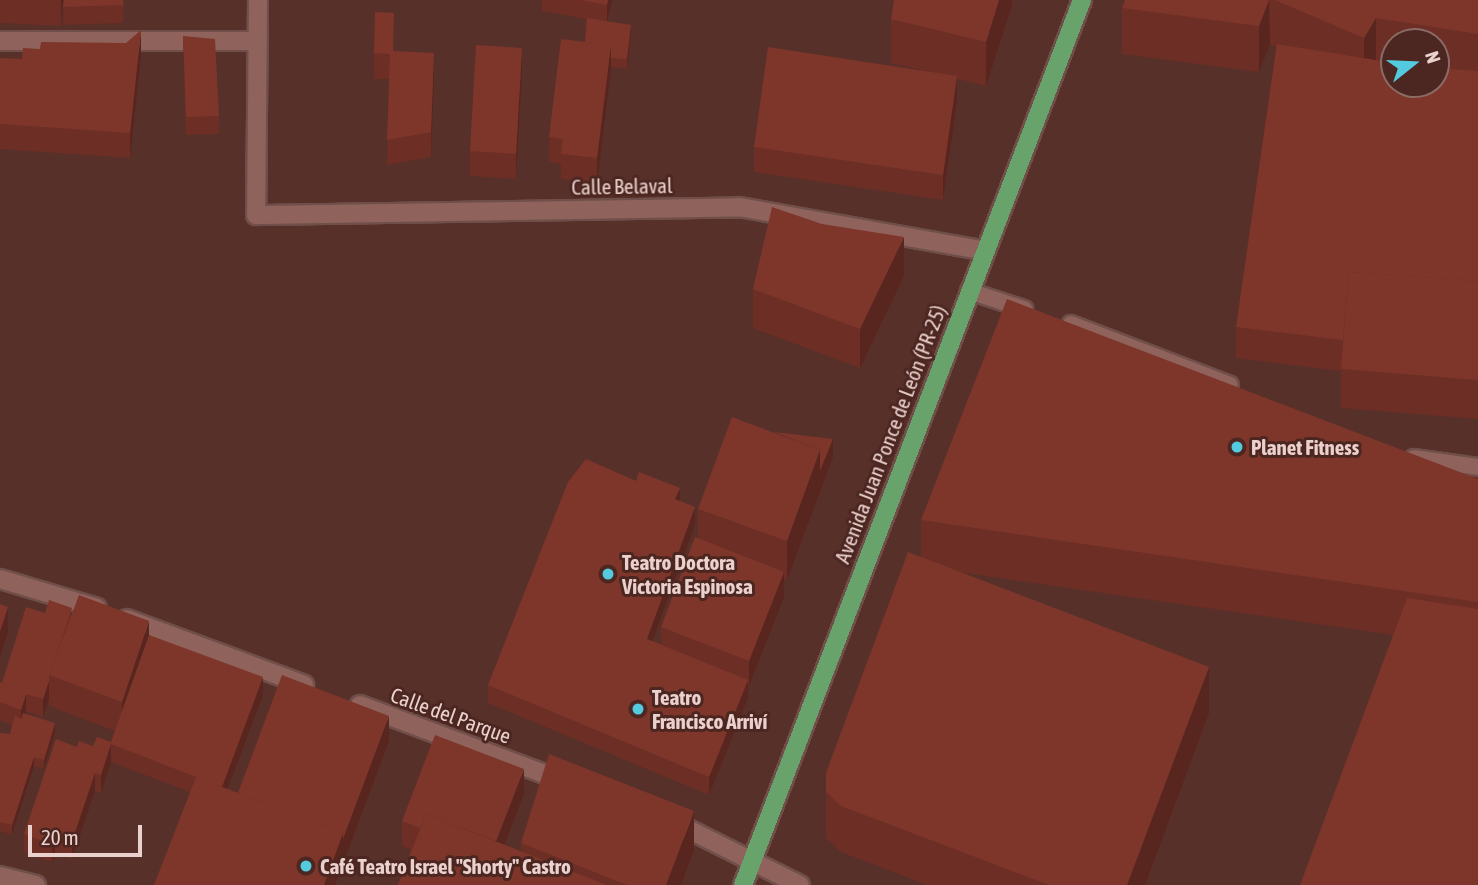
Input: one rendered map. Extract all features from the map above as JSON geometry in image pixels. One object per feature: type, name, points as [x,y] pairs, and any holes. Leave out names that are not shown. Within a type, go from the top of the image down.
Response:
[{"type":"main road","name":"Avenida Juan Ponce de León (PR-25)","points":[[743,885],[1082,0]]},
{"type":"street","points":[[0,41],[257,41],[258,0]]},
{"type":"street","name":"Calle Belaval","points":[[257,41],[256,215],[739,207],[985,251]]},
{"type":"street","name":"Calle del Parque","points":[[0,579],[333,695],[586,789]]},
{"type":"street","points":[[650,813],[708,835],[752,862],[800,885]]},
{"type":"street","points":[[0,876],[36,885]]},
{"type":"lane","points":[[969,291],[1051,318],[1245,391]]},
{"type":"lane","points":[[1396,451],[1420,461],[1478,467]]},
{"type":"building","points":[[64,0],[123,0],[123,5],[63,7]]},
{"type":"building","points":[[580,0],[608,0],[607,5]]},
{"type":"building","points":[[894,0],[999,0],[986,42],[891,19]]},
{"type":"building","points":[[1125,0],[1269,0],[1259,26],[1122,8]]},
{"type":"building","points":[[1275,0],[1478,0],[1478,34],[1376,18],[1364,38]]},
{"type":"building","points":[[375,12],[394,13],[393,51],[434,53],[431,132],[387,140],[390,54],[374,53]]},
{"type":"building","points":[[587,18],[631,25],[627,59],[611,58],[611,45],[585,42]]},
{"type":"building","points":[[141,30],[130,133],[0,124],[0,58],[22,59],[23,48],[40,49],[41,42],[126,43]]},
{"type":"building","points":[[183,36],[215,39],[219,116],[186,117]]},
{"type":"building","points":[[561,39],[611,45],[597,158],[561,154],[563,139],[549,137]]},
{"type":"building","points":[[1277,44],[1380,61],[1380,98],[1450,98],[1450,69],[1478,71],[1478,281],[1349,272],[1343,340],[1236,327]]},
{"type":"building","points":[[476,45],[522,48],[516,154],[470,151]]},
{"type":"building","points":[[768,47],[957,76],[943,175],[754,147]]},
{"type":"building","points":[[772,207],[822,224],[904,237],[860,329],[753,289]]},
{"type":"building","points":[[1349,272],[1478,281],[1478,380],[1341,369]]},
{"type":"building","points":[[1007,299],[1478,479],[1478,602],[921,520]]},
{"type":"building","points":[[732,417],[820,450],[787,541],[698,509]]},
{"type":"building","points":[[774,432],[833,439],[820,471],[820,450]]},
{"type":"building","points":[[586,459],[636,481],[639,472],[680,488],[675,499],[695,507],[647,639],[748,680],[709,777],[488,685],[568,482]]},
{"type":"building","points":[[695,537],[784,572],[749,661],[661,627]]},
{"type":"building","points":[[908,552],[1209,667],[1127,885],[1049,885],[841,806],[826,792],[826,773]]},
{"type":"building","points":[[79,595],[149,621],[122,702],[49,675]]},
{"type":"building","points":[[1407,598],[1478,609],[1478,885],[1300,885]]},
{"type":"building","points":[[49,600],[72,608],[43,699],[26,694],[21,710],[0,702],[0,682],[2,683],[26,607],[45,613]]},
{"type":"building","points":[[0,604],[8,607],[0,632]]},
{"type":"building","points":[[149,635],[263,677],[222,787],[111,744],[101,775],[95,773],[72,841],[55,835],[52,844],[24,834],[56,739],[77,747],[79,741],[93,746],[97,737],[111,742]]},
{"type":"building","points":[[282,675],[389,716],[343,839],[343,833],[238,793]]},
{"type":"building","points":[[23,713],[55,723],[44,760],[34,757],[12,825],[0,822],[0,733],[10,734],[15,715],[21,719]]},
{"type":"building","points":[[435,735],[524,769],[496,841],[426,814],[420,828],[402,821]]},
{"type":"building","points":[[549,754],[694,811],[666,885],[627,885],[521,843]]},
{"type":"building","points":[[196,777],[343,833],[324,885],[154,885]]},
{"type":"building","points":[[426,814],[607,885],[398,885]]},
{"type":"place","name":"Planet Fitness","points":[[1237,447]]},
{"type":"place","name":"Teatro Doctora Victoria Espinosa","points":[[608,574]]},
{"type":"place","name":"Teatro Francisco Arriví","points":[[638,709]]},
{"type":"place","name":"Café Teatro Israel \"Shorty\" Castro","points":[[306,866]]}]
